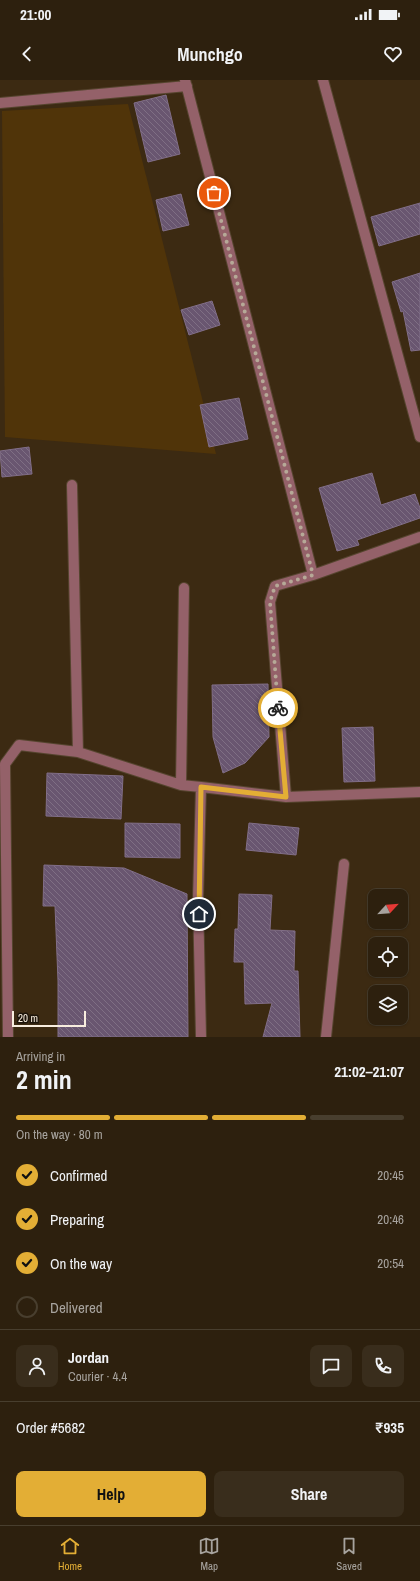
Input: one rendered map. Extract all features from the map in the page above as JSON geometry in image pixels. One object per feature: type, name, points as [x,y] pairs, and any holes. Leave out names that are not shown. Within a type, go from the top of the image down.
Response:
[{"type":"street","points":[[323,80],[420,437]]},
{"type":"street","points":[[0,103],[186,83],[313,575]]},
{"type":"street","points":[[72,485],[78,752]]},
{"type":"street","points":[[286,797],[270,602],[275,586],[313,575],[420,537]]},
{"type":"street","points":[[181,785],[184,588]]},
{"type":"street","points":[[8,1037],[5,764],[19,745],[78,752],[181,785],[286,797],[420,792]]},
{"type":"street","points":[[201,787],[198,899],[201,1037]]},
{"type":"street","points":[[326,1037],[344,864]]},
{"type":"shaded area","points":[[128,104],[216,454],[5,437],[2,111]]},
{"type":"building","points":[[166,95],[180,154],[148,162],[134,103]]},
{"type":"building","points":[[181,194],[189,225],[163,231],[156,200]]},
{"type":"building","points":[[420,203],[420,234],[379,246],[371,217]]},
{"type":"building","points":[[420,273],[420,350],[411,351],[403,311],[401,312],[392,282]]},
{"type":"building","points":[[212,301],[220,325],[189,335],[181,310]]},
{"type":"building","points":[[239,398],[248,439],[209,447],[200,405]]},
{"type":"building","points":[[29,447],[32,474],[2,477],[0,451]]},
{"type":"building","points":[[372,473],[381,505],[415,494],[420,508],[420,518],[357,540],[359,545],[337,551],[319,488]]},
{"type":"building","points":[[268,684],[269,737],[245,763],[223,773],[213,737],[212,685]]},
{"type":"building","points":[[373,727],[375,781],[344,782],[342,728]]},
{"type":"building","points":[[47,773],[123,776],[121,819],[46,816]]},
{"type":"building","points":[[125,823],[180,824],[180,858],[125,857]]},
{"type":"building","points":[[249,823],[299,828],[296,855],[246,850]]},
{"type":"building","points":[[44,865],[124,868],[187,894],[188,1037],[58,1037],[58,981],[55,906],[43,906]]},
{"type":"building","points":[[239,894],[272,895],[270,930],[295,931],[294,971],[298,971],[300,1037],[263,1037],[272,1003],[245,1004],[244,962],[234,962],[235,929],[238,929]]},
{"type":"way so far","points":[[214,193],[313,575],[275,586],[270,602],[278,708]]},
{"type":"route","points":[[199,914],[198,899],[201,787],[286,797],[278,708]]}]
